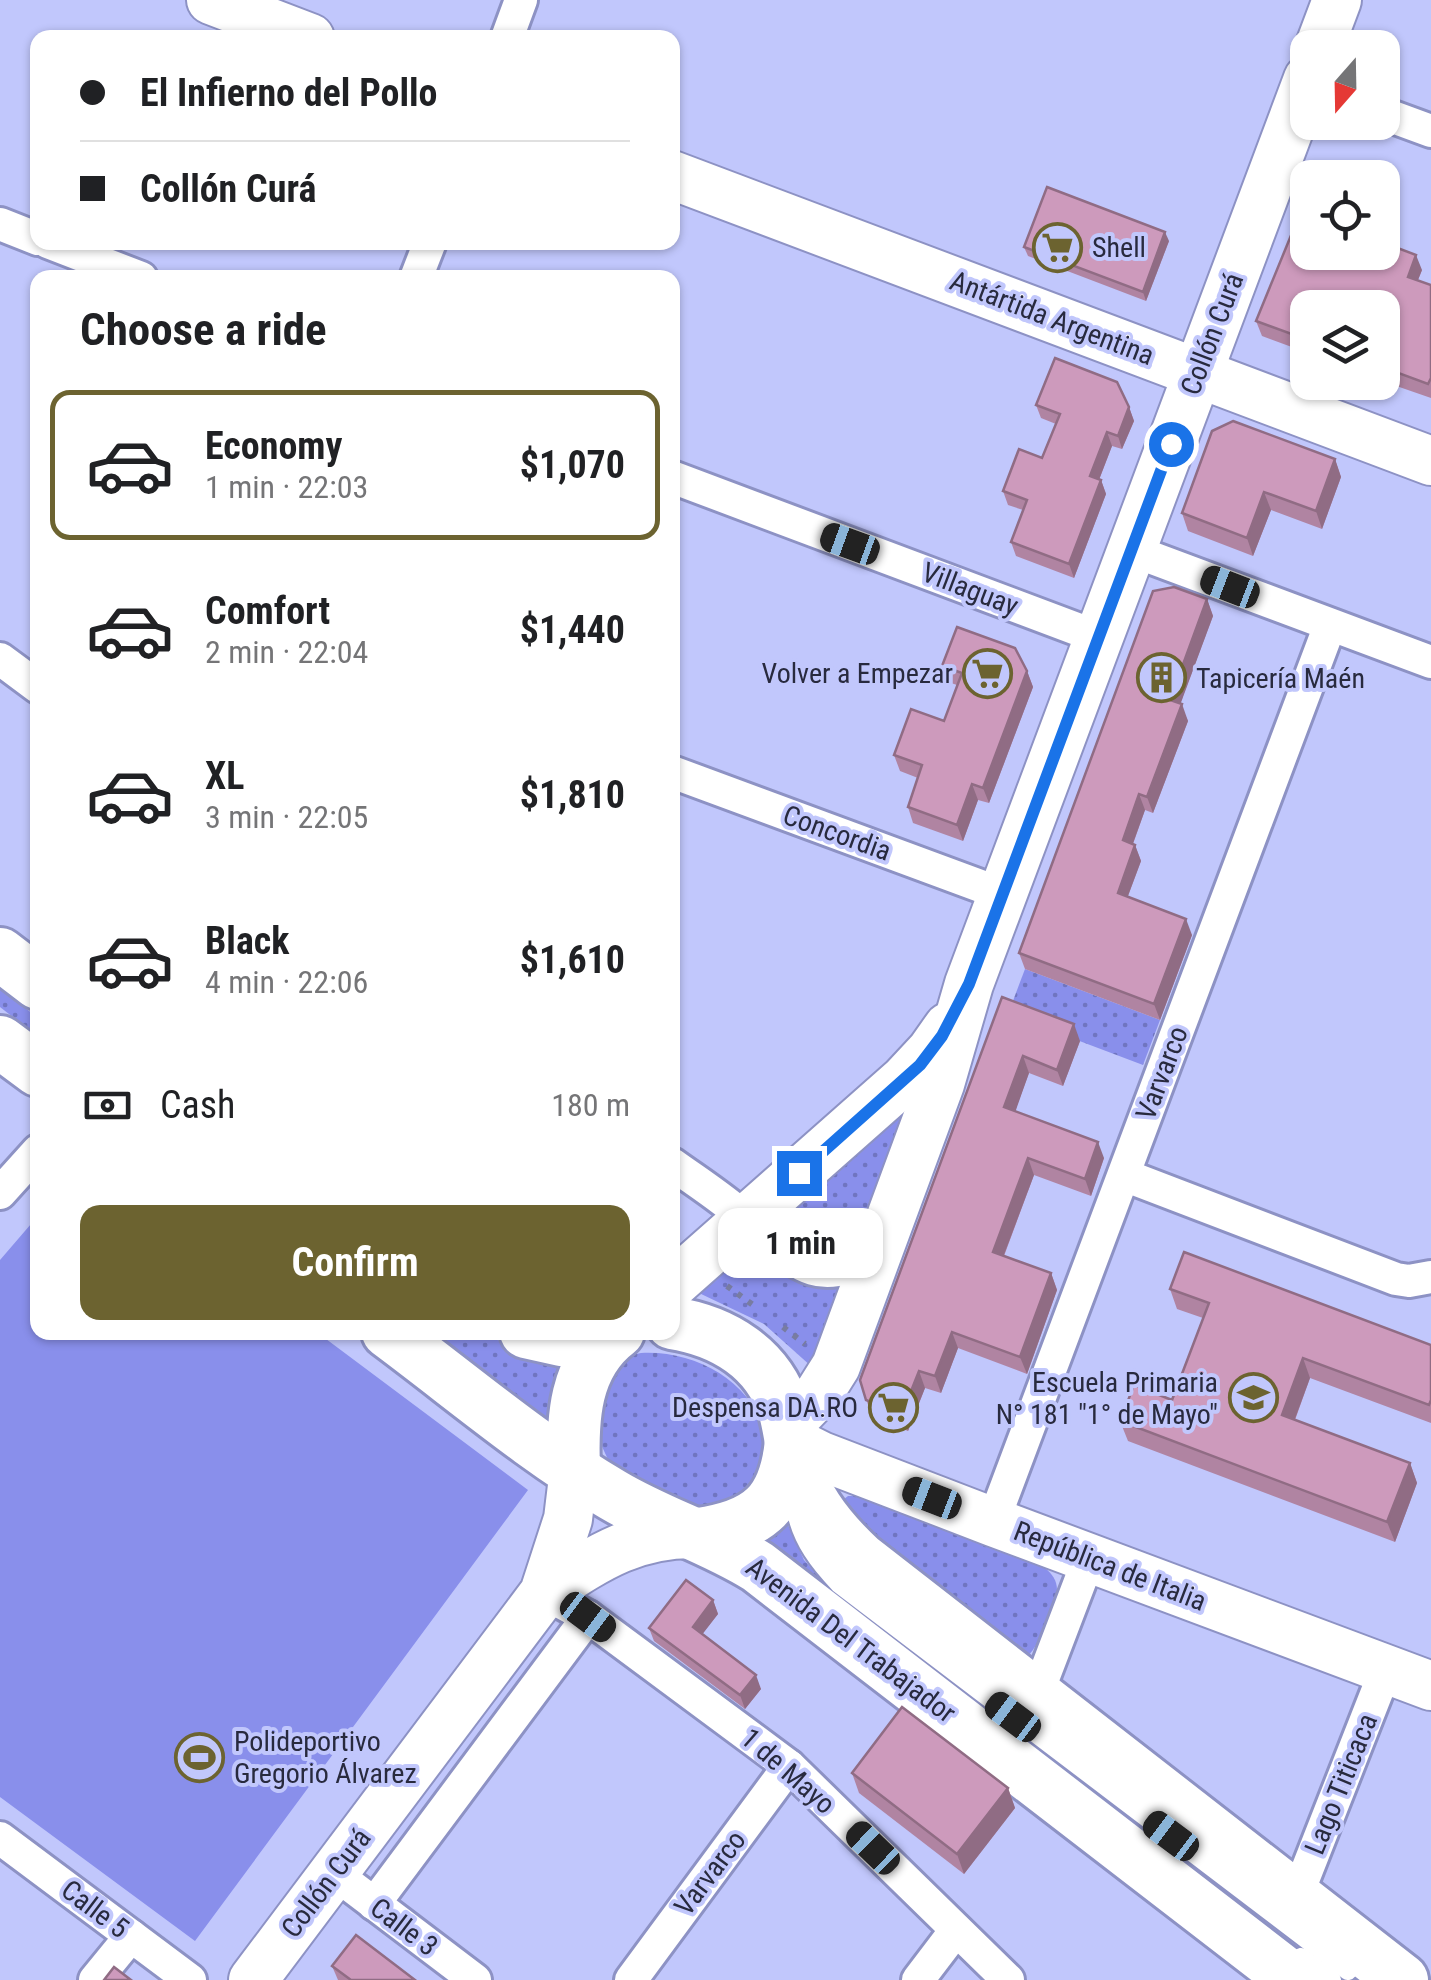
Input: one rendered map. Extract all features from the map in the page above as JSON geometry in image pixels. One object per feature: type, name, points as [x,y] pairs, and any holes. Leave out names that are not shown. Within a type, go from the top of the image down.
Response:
[{"type":"main road","points":[[210,0],[289,30]]},
{"type":"main road","name":"Collón Curá","points":[[1326,30],[1337,0]]},
{"type":"main road","name":"Collón Curá","points":[[544,1593],[608,1552],[630,1544],[672,1533],[699,1534],[740,1526],[767,1508],[786,1476],[792,1446],[829,1380],[879,1247],[948,1062],[969,984],[1002,894],[1290,127]]},
{"type":"main road","name":"Antártida Argentina","points":[[680,178],[1431,461]]},
{"type":"main road","points":[[0,954],[30,976]]},
{"type":"main road","name":"Collón Curá","points":[[680,1278],[920,1065],[942,1036],[969,984]]},
{"type":"main road","points":[[0,1042],[30,1064]]},
{"type":"main road","points":[[680,1325],[713,1333],[751,1356],[775,1388],[792,1446],[826,1520],[861,1559],[1044,1714],[1402,1980]]},
{"type":"main road","name":"Avenida Del Trabajador","points":[[399,1340],[616,1497],[699,1534],[758,1567],[1294,1980]]},
{"type":"main road","name":"Collón Curá","points":[[253,1980],[544,1593],[568,1519],[575,1418],[582,1380],[610,1340]]},
{"type":"main road","name":"República de Italia","points":[[792,1446],[1431,1686]]},
{"type":"street","points":[[509,30],[520,0]]},
{"type":"street","points":[[1400,120],[1431,131]]},
{"type":"street","points":[[0,224],[30,235]]},
{"type":"street","points":[[69,250],[120,270]]},
{"type":"street","name":"Villaguay","points":[[680,481],[1098,638]]},
{"type":"street","points":[[1131,550],[1431,662]]},
{"type":"street","name":"Varvarco","points":[[993,1522],[1330,624]]},
{"type":"street","points":[[0,659],[30,681]]},
{"type":"street","name":"Concordia","points":[[680,775],[1002,894]]},
{"type":"street","points":[[0,1193],[30,1160]]},
{"type":"street","points":[[680,1170],[746,1219],[786,1258],[816,1270],[856,1265],[879,1247]]},
{"type":"street","points":[[1124,1175],[1396,1279],[1409,1282],[1431,1277]]},
{"type":"street","points":[[818,1534],[848,1568],[1044,1714],[848,1581],[831,1562],[818,1534]]},
{"type":"street","points":[[1044,1714],[1090,1558]]},
{"type":"street","name":"1 de Mayo","points":[[544,1593],[588,1617],[790,1766],[1008,1980]]},
{"type":"street","name":"Collón Curá","points":[[374,1904],[588,1617]]},
{"type":"street","name":"Lago Titicaca","points":[[1296,1898],[1386,1670]]},
{"type":"street","name":"Varvarco","points":[[631,1980],[790,1766]]},
{"type":"street","name":"Calle 5","points":[[0,1838],[190,1980]]},
{"type":"street","name":"Calle 3","points":[[334,1874],[475,1980]]},
{"type":"street","points":[[1306,1980],[1205,1894],[1319,1980]]},
{"type":"street","points":[[918,1980],[956,1930]]},
{"type":"street","points":[[94,1980],[131,1936]]},
{"type":"lane","points":[[492,1388],[530,1437]]},
{"type":"lane","points":[[792,1446],[798,1522],[814,1554],[839,1584],[1360,1980]]},
{"type":"lane","points":[[758,1567],[808,1589],[840,1609],[1332,1980]]},
{"type":"shaded area","points":[[1025,969],[1160,1020],[1143,1065],[1008,1014]]},
{"type":"shaded area","points":[[0,989],[30,1012],[30,1031],[0,1007]]},
{"type":"shaded area","points":[[927,1075],[861,1247],[823,1261],[774,1229],[778,1213]]},
{"type":"shaded area","points":[[30,1225],[30,1340],[327,1340],[528,1490],[195,1941],[0,1797],[0,1260]]},
{"type":"shaded area","points":[[743,1241],[846,1280],[812,1367],[764,1324],[699,1293]]},
{"type":"shaded area","points":[[442,1340],[498,1340],[569,1357],[549,1419]]},
{"type":"shaded area","points":[[661,1353],[700,1363],[733,1383],[747,1397],[758,1414],[770,1449],[762,1485],[705,1512],[611,1466],[599,1440],[603,1378],[631,1355]]},
{"type":"shaded area","points":[[848,1496],[860,1496],[1045,1568],[1055,1580],[1056,1597],[1030,1653],[1025,1658],[858,1543],[840,1502]]},
{"type":"shaded area","points":[[785,1518],[804,1560],[833,1592],[758,1541]]},
{"type":"building","points":[[1047,187],[1165,232],[1143,292],[1024,247]]},
{"type":"building","points":[[1290,238],[1290,270],[1400,270],[1400,249],[1416,255],[1408,277],[1431,285],[1431,378],[1428,384],[1400,374],[1400,290],[1290,290],[1290,333],[1256,321]]},
{"type":"building","points":[[1055,358],[1117,382],[1129,407],[1118,436],[1107,432],[1090,476],[1101,480],[1069,564],[1011,542],[1027,500],[1003,491],[1019,449],[1042,458],[1060,414],[1036,405]]},
{"type":"building","points":[[1233,421],[1335,459],[1316,511],[1264,492],[1247,538],[1182,513],[1212,431]]},
{"type":"building","points":[[1174,587],[1207,599],[1170,700],[1182,704],[1147,797],[1139,794],[1123,840],[1135,845],[1118,893],[1186,919],[1154,1004],[1019,953],[1153,591]]},
{"type":"building","points":[[957,627],[1015,648],[1027,671],[983,788],[972,784],[957,825],[908,807],[922,765],[894,755],[911,709],[944,721],[962,673],[942,666]]},
{"type":"building","points":[[1002,997],[1074,1024],[1057,1070],[1023,1056],[1004,1107],[1098,1142],[1085,1179],[1028,1158],[993,1252],[1051,1273],[1020,1357],[952,1332],[935,1376],[919,1371],[902,1414],[866,1400],[860,1380]]},
{"type":"building","points":[[1184,1252],[1431,1345],[1429,1405],[1303,1358],[1282,1415],[1410,1463],[1387,1522],[1120,1421],[1134,1385],[1172,1400],[1209,1303],[1170,1289]]},
{"type":"building","points":[[686,1580],[713,1600],[693,1627],[756,1675],[740,1695],[649,1628]]},
{"type":"building","points":[[902,1707],[1008,1788],[957,1854],[852,1773]]},
{"type":"building","points":[[356,1935],[415,1980],[351,1980],[332,1966]]},
{"type":"building","points":[[114,1967],[131,1980],[104,1980]]},
{"type":"place","name":"Shell","points":[[1057,247]]},
{"type":"place","name":"Volver a Empezar","points":[[988,673]]},
{"type":"place","name":"Tapicería Maén","points":[[1161,678]]},
{"type":"place","name":"Escuela Primaria N° 181 \"1° de Mayo\"","points":[[1253,1398]]},
{"type":"place","name":"Despensa DA.RO","points":[[893,1407]]},
{"type":"place","name":"Polideportivo Gregorio Álvarez","points":[[199,1757]]},
{"type":"route","points":[[799,1173],[920,1065],[952,1020],[969,984],[1171,444]]}]
